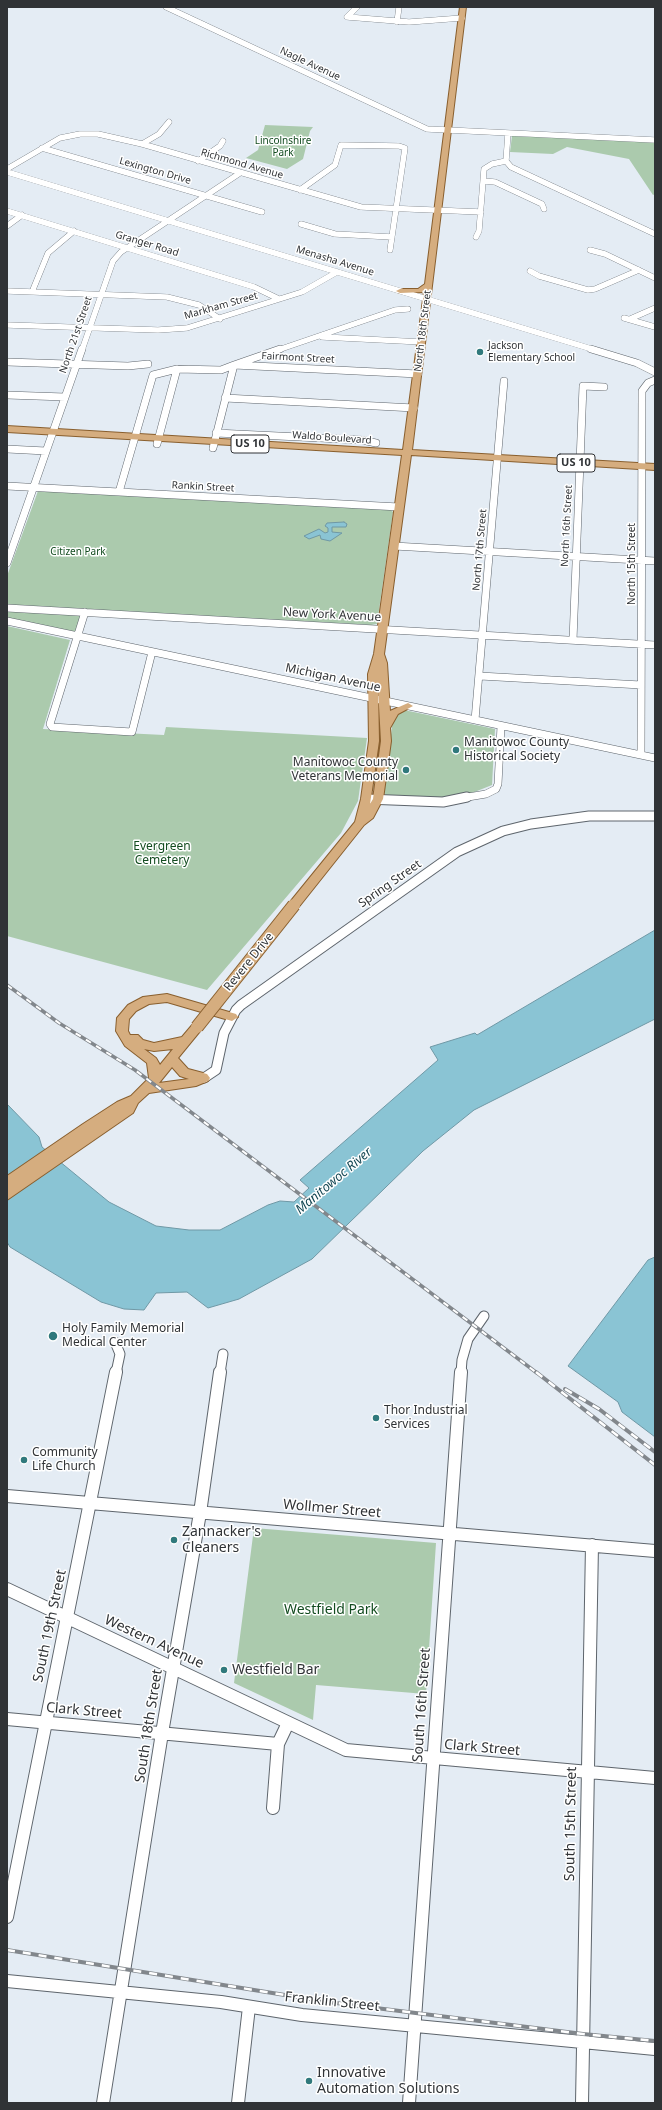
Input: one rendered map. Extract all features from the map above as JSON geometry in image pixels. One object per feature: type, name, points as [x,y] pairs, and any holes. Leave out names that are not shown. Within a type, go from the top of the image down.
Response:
[{"type":"main road","name":"North 18th Street","points":[[366,799],[374,741],[374,674],[376,660],[379,654],[414,408],[463,7]]},
{"type":"main road","points":[[400,291],[420,290],[429,285]]},
{"type":"main road","name":"Waldo Boulevard","points":[[7,429],[52,435]]},
{"type":"main road","name":"Waldo Boulevard","points":[[7,435],[52,435],[579,466],[642,469],[655,467]]},
{"type":"main road","name":"Waldo Boulevard","points":[[642,469],[655,473]]},
{"type":"main road","name":"North 18th Street","points":[[378,799],[386,745],[382,663],[379,654]]},
{"type":"main road","points":[[386,728],[394,712],[408,706]]},
{"type":"main road","name":"Revere Drive","points":[[360,823],[366,799]]},
{"type":"main road","name":"Revere Drive","points":[[54,1155],[128,1110],[135,1099],[151,1084],[172,1059],[360,823],[368,818],[378,799]]},
{"type":"main road","points":[[204,1078],[196,1082],[151,1084],[152,1061],[129,1043],[122,1031],[124,1018],[132,1008],[147,1000],[167,998],[230,1021]]},
{"type":"main road","points":[[187,1040],[163,1047],[145,1046],[131,1036],[128,1030],[129,1021],[133,1014],[142,1008],[162,1003],[230,1021]]},
{"type":"main road","points":[[172,1059],[184,1074],[204,1078]]},
{"type":"main road","points":[[7,1183],[54,1155]]},
{"type":"main road","points":[[7,1194],[54,1155]]},
{"type":"street","name":"Nagle Avenue","points":[[166,7],[427,129],[655,140]]},
{"type":"street","points":[[357,7],[348,13],[347,17],[397,22],[462,18]]},
{"type":"street","points":[[397,22],[399,7]]},
{"type":"street","points":[[142,144],[159,134],[169,122]]},
{"type":"street","name":"Richmond Avenue","points":[[7,169],[42,148],[65,137],[87,133],[110,135],[361,207],[481,212]]},
{"type":"street","points":[[506,161],[508,133]]},
{"type":"street","points":[[198,161],[220,146],[223,141]]},
{"type":"street","points":[[300,190],[335,165],[341,145],[401,146],[405,149],[390,250]]},
{"type":"street","name":"Lexington Drive","points":[[42,148],[262,212]]},
{"type":"street","points":[[476,237],[481,212],[486,167],[506,161]]},
{"type":"street","points":[[506,161],[515,169],[655,234]]},
{"type":"street","name":"Menasha Avenue","points":[[7,172],[637,363],[655,372]]},
{"type":"street","name":"North 21st Street","points":[[7,563],[10,544],[34,488],[113,261],[128,248],[240,173]]},
{"type":"street","points":[[484,181],[495,182],[542,204],[544,209]]},
{"type":"street","name":"Granger Road","points":[[7,211],[254,287],[279,299]]},
{"type":"street","points":[[7,226],[22,215]]},
{"type":"street","points":[[301,224],[335,234],[392,237]]},
{"type":"street","points":[[32,292],[48,253],[74,231]]},
{"type":"street","points":[[590,250],[605,254],[655,278]]},
{"type":"street","points":[[530,271],[539,276],[588,290],[595,289],[640,270]]},
{"type":"street","name":"Markham Street","points":[[7,326],[173,329],[220,319],[279,299],[317,285],[337,272]]},
{"type":"street","points":[[7,291],[154,296],[181,299],[200,305],[220,319]]},
{"type":"street","points":[[655,308],[627,319],[655,327]]},
{"type":"street","points":[[214,445],[234,365],[394,310],[408,309]]},
{"type":"street","points":[[317,337],[422,342]]},
{"type":"street","points":[[7,362],[134,366],[148,364]]},
{"type":"street","name":"Fairmont Street","points":[[134,440],[153,375],[178,369],[217,370],[234,365],[418,374]]},
{"type":"street","points":[[158,442],[178,369]]},
{"type":"street","name":"North 15th Street","points":[[641,755],[642,391],[648,383],[655,380]]},
{"type":"street","name":"North 17th Street","points":[[475,720],[480,676],[504,381]]},
{"type":"street","name":"North 16th Street","points":[[573,640],[583,386],[604,387]]},
{"type":"street","points":[[7,395],[66,397]]},
{"type":"street","points":[[225,398],[414,408]]},
{"type":"street","points":[[216,433],[362,440],[376,443]]},
{"type":"street","points":[[119,492],[134,440]]},
{"type":"street","points":[[7,449],[46,451]]},
{"type":"street","name":"Rankin Street","points":[[7,486],[399,507]]},
{"type":"street","points":[[394,546],[655,561]]},
{"type":"street","name":"New York Avenue","points":[[7,608],[655,644]]},
{"type":"street","points":[[85,612],[76,636],[50,724],[52,727],[132,732],[152,652]]},
{"type":"street","name":"Michigan Avenue","points":[[7,621],[384,702],[655,758]]},
{"type":"street","points":[[480,676],[641,685]]},
{"type":"street","points":[[366,799],[452,802],[486,794],[496,789],[501,726]]},
{"type":"street","name":"Spring Street","points":[[204,1078],[217,1069],[223,1038],[230,1021],[241,1005],[260,990],[457,852],[477,841],[503,831],[557,820],[589,816],[655,816]]},
{"type":"street","name":"South 16th Street","points":[[409,2103],[462,1360],[468,1339],[484,1316]]},
{"type":"street","name":"South 19th Street","points":[[7,1917],[120,1354],[115,1342]]},
{"type":"street","name":"South 18th Street","points":[[103,2103],[162,1733],[200,1513],[223,1354]]},
{"type":"street","name":"Wollmer Street","points":[[7,1496],[655,1551]]},
{"type":"street","name":"South 15th Street","points":[[582,2103],[592,1545]]},
{"type":"street","name":"Western Avenue","points":[[7,1589],[288,1723]]},
{"type":"street","name":"Clark Street","points":[[7,1719],[278,1744]]},
{"type":"street","points":[[273,1808],[278,1744],[288,1723]]},
{"type":"street","name":"Clark Street","points":[[288,1723],[346,1750],[655,1778]]},
{"type":"street","name":"Franklin Street","points":[[7,1981],[120,1992],[249,2007],[302,2015],[655,2049]]},
{"type":"street","points":[[238,2103],[249,2007]]},
{"type":"green space","name":"Lincolnshire Park","points":[[265,125],[313,127],[310,131],[303,159],[287,169],[246,158],[258,150]]},
{"type":"green space","points":[[512,136],[655,141],[655,194],[653,195],[629,159],[567,147],[553,154],[510,152]]},
{"type":"green space","name":"Citizen Park","points":[[38,491],[391,510],[393,512],[377,624],[371,625],[88,610],[80,634],[7,618],[7,576]]},
{"type":"green space","name":"Evergreen Cemetery","points":[[7,626],[70,640],[43,729],[164,735],[166,727],[367,738],[358,801],[341,833],[207,990],[7,936]]},
{"type":"green space","points":[[404,710],[495,729],[492,785],[472,793],[438,799],[386,796],[384,793],[393,718],[394,715]]},
{"type":"green space","name":"Westfield Park","points":[[254,1528],[436,1543],[426,1694],[316,1685],[313,1720],[234,1683]]},
{"type":"water","points":[[344,522],[347,524],[346,527],[332,527],[332,532],[342,533],[330,541],[321,539],[320,535],[309,539],[304,536],[319,529],[325,533],[328,532],[328,528],[325,526],[327,523]]},
{"type":"water","name":"Manitowoc River","points":[[655,930],[655,1019],[474,1110],[423,1151],[312,1259],[239,1299],[208,1308],[187,1292],[156,1293],[144,1310],[124,1309],[101,1302],[10,1247],[7,1242],[7,1104],[39,1137],[42,1147],[109,1202],[156,1226],[189,1230],[220,1230],[268,1205],[280,1201],[294,1202],[309,1188],[300,1180],[438,1060],[430,1047],[475,1033],[477,1035]]},
{"type":"water","points":[[655,1257],[655,1437],[622,1412],[618,1402],[568,1366],[648,1260]]},
{"type":"railway","points":[[7,985],[59,1023],[135,1070],[537,1373]]},
{"type":"railway","points":[[536,1372],[655,1465]]},
{"type":"railway","points":[[565,1389],[599,1409],[655,1452]]},
{"type":"railway","points":[[7,1950],[328,2002],[583,2034],[655,2041]]},
{"type":"place","name":"Jackson Elementary School","points":[[480,352]]},
{"type":"place","name":"Manitowoc County Historical Society","points":[[456,750]]},
{"type":"place","name":"Manitowoc County Veterans Memorial","points":[[406,770]]},
{"type":"place","name":"Holy Family Memorial Medical Center","points":[[53,1336]]},
{"type":"place","name":"Thor Industrial Services","points":[[376,1418]]},
{"type":"place","name":"Community Life Church","points":[[24,1460]]},
{"type":"place","name":"Zannacker's Cleaners","points":[[174,1540]]},
{"type":"place","name":"Westfield Bar","points":[[224,1670]]},
{"type":"place","name":"Innovative Automation Solutions","points":[[309,2081]]}]
